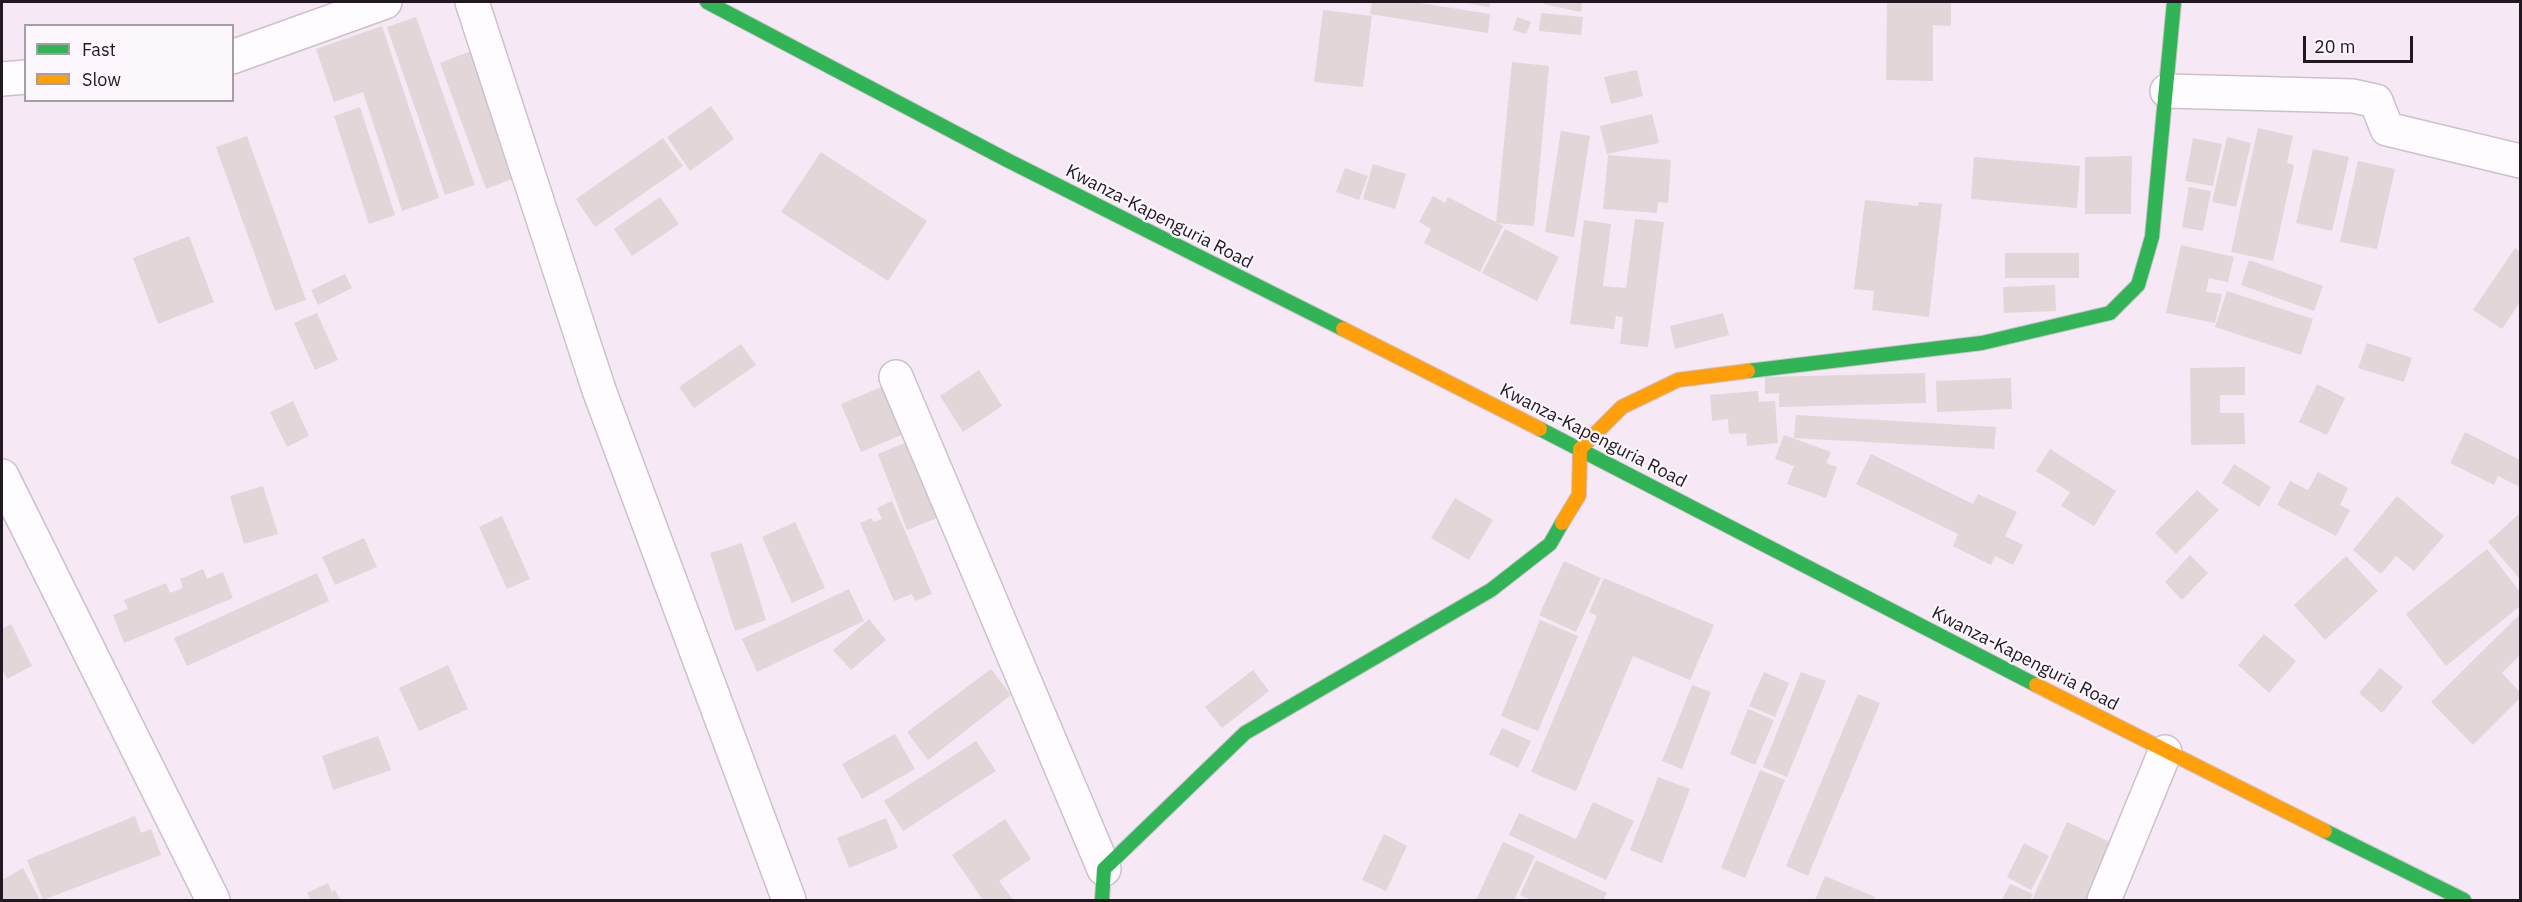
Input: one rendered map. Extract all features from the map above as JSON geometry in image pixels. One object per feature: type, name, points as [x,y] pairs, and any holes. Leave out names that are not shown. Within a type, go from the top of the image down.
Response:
[{"type":"street","points":[[234,56],[386,2]]},
{"type":"street","points":[[472,2],[599,390],[789,900]]},
{"type":"street","name":"Kwanza-Kapenguria Road","points":[[707,2],[1007,160],[1580,448],[2165,752],[2464,900]]},
{"type":"street","points":[[896,378],[1103,885],[1245,733],[1491,590],[1550,544],[1579,495],[1580,448],[1622,407],[1678,380],[1982,344],[2110,313],[2138,285],[2152,237],[2174,2]]},
{"type":"street","points":[[2,79],[24,77]]},
{"type":"street","points":[[2167,91],[2353,96],[2376,101],[2387,129],[2520,161]]},
{"type":"street","points":[[2,476],[213,900]]},
{"type":"street","points":[[2104,900],[2165,752]]},
{"type":"building","points":[[1372,2],[1413,2],[1490,14],[1488,33],[1370,14]]},
{"type":"building","points":[[1460,2],[1490,2],[1489,7]]},
{"type":"building","points":[[1544,2],[1582,2],[1581,12],[1543,4]]},
{"type":"building","points":[[1887,2],[1951,2],[1951,26],[1933,25],[1933,81],[1886,80]]},
{"type":"building","points":[[1323,10],[1372,16],[1363,87],[1314,82]]},
{"type":"building","points":[[1541,13],[1583,17],[1581,35],[1539,31]]},
{"type":"building","points":[[416,17],[475,185],[445,195],[387,27]]},
{"type":"building","points":[[1517,17],[1531,22],[1526,34],[1513,30]]},
{"type":"building","points":[[382,26],[439,198],[402,211],[363,92],[334,102],[316,49]]},
{"type":"building","points":[[471,51],[517,177],[486,189],[440,63]]},
{"type":"building","points":[[1512,62],[1549,66],[1534,226],[1496,223]]},
{"type":"building","points":[[1637,70],[1643,96],[1611,104],[1604,77]]},
{"type":"building","points":[[711,106],[734,139],[690,171],[667,137]]},
{"type":"building","points":[[360,107],[395,215],[369,224],[334,116]]},
{"type":"building","points":[[1652,114],[1659,143],[1607,154],[1600,126]]},
{"type":"building","points":[[2258,128],[2293,136],[2287,163],[2294,165],[2273,261],[2231,252]]},
{"type":"building","points":[[1561,131],[1590,136],[1574,237],[1545,232]]},
{"type":"building","points":[[247,136],[306,300],[275,311],[216,147]]},
{"type":"building","points":[[2227,137],[2251,143],[2236,207],[2212,202]]},
{"type":"building","points":[[663,138],[683,166],[595,227],[576,199]]},
{"type":"building","points":[[2193,138],[2222,144],[2213,186],[2185,181]]},
{"type":"building","points":[[2313,149],[2349,157],[2332,231],[2296,223]]},
{"type":"building","points":[[821,152],[927,221],[888,281],[781,212]]},
{"type":"building","points":[[1608,155],[1671,160],[1668,203],[1658,202],[1657,213],[1603,209]]},
{"type":"building","points":[[2132,156],[2131,214],[2085,214],[2085,157]]},
{"type":"building","points":[[1974,157],[2080,166],[2077,208],[1971,199]]},
{"type":"building","points":[[2358,161],[2395,169],[2377,249],[2340,242]]},
{"type":"building","points":[[1373,164],[1406,174],[1395,209],[1363,199]]},
{"type":"building","points":[[1345,168],[1368,176],[1359,200],[1336,192]]},
{"type":"building","points":[[2189,187],[2211,191],[2203,231],[2182,227]]},
{"type":"building","points":[[1433,196],[1445,203],[1448,197],[1503,226],[1480,272],[1424,243],[1431,229],[1419,222]]},
{"type":"building","points":[[660,197],[679,224],[632,256],[614,229]]},
{"type":"building","points":[[1865,200],[1918,206],[1919,202],[1942,204],[1929,317],[1872,310],[1874,291],[1854,289]]},
{"type":"building","points":[[1635,219],[1664,222],[1648,347],[1620,344],[1623,317],[1616,316],[1614,329],[1570,324],[1584,220],[1611,224],[1603,286],[1626,288]]},
{"type":"building","points":[[1505,229],[1559,257],[1537,301],[1482,273]]},
{"type":"building","points":[[189,236],[214,302],[158,324],[133,258]]},
{"type":"building","points":[[2181,245],[2234,257],[2228,282],[2209,278],[2206,292],[2222,294],[2215,323],[2166,313]]},
{"type":"building","points":[[2515,248],[2520,252],[2520,302],[2502,329],[2473,310]]},
{"type":"building","points":[[2005,253],[2079,253],[2079,278],[2005,278]]},
{"type":"building","points":[[2249,260],[2323,286],[2314,311],[2241,285]]},
{"type":"building","points":[[345,274],[352,288],[318,305],[311,290]]},
{"type":"building","points":[[2055,285],[2056,311],[2004,313],[2003,287]]},
{"type":"building","points":[[2227,291],[2313,319],[2301,355],[2215,327]]},
{"type":"building","points":[[317,313],[338,360],[315,370],[294,323]]},
{"type":"building","points":[[1723,313],[1729,335],[1675,349],[1670,326]]},
{"type":"building","points":[[2367,343],[2412,358],[2404,382],[2358,368]]},
{"type":"building","points":[[741,344],[756,365],[694,408],[679,387]]},
{"type":"building","points":[[2245,367],[2245,395],[2220,395],[2220,413],[2244,413],[2245,444],[2191,445],[2190,368]]},
{"type":"building","points":[[979,370],[1002,406],[963,432],[940,396]]},
{"type":"building","points":[[1925,373],[1926,403],[1779,407],[1779,393],[1765,394],[1765,377]]},
{"type":"building","points":[[2011,378],[2012,409],[1937,412],[1936,381]]},
{"type":"building","points":[[2317,384],[2345,398],[2327,435],[2299,422]]},
{"type":"building","points":[[886,385],[906,433],[861,452],[841,404]]},
{"type":"building","points":[[1758,391],[1759,402],[1775,401],[1778,443],[1747,446],[1746,433],[1729,434],[1728,419],[1712,421],[1710,395]]},
{"type":"building","points":[[293,401],[309,436],[287,447],[270,412]]},
{"type":"building","points":[[1796,415],[1996,427],[1994,449],[1794,438]]},
{"type":"building","points":[[2465,432],[2520,460],[2520,487],[2498,476],[2494,485],[2450,463]]},
{"type":"building","points":[[1784,435],[1831,452],[1826,463],[1837,467],[1826,498],[1787,484],[1794,466],[1775,459]]},
{"type":"building","points":[[912,440],[942,516],[907,530],[878,454]]},
{"type":"building","points":[[2050,449],[2116,491],[2094,526],[2061,506],[2070,492],[2036,471]]},
{"type":"building","points":[[1871,454],[1973,504],[1978,494],[2017,512],[2005,536],[2023,545],[2013,565],[1995,556],[1991,565],[1953,546],[1958,534],[1856,484]]},
{"type":"building","points":[[2234,464],[2271,487],[2259,507],[2222,483]]},
{"type":"building","points":[[2318,472],[2348,488],[2340,505],[2350,510],[2336,536],[2277,505],[2290,481],[2308,490]]},
{"type":"building","points":[[263,486],[278,534],[244,544],[230,496]]},
{"type":"building","points":[[2197,490],[2219,510],[2176,554],[2155,533]]},
{"type":"building","points":[[2397,496],[2444,536],[2414,571],[2396,556],[2381,574],[2353,550]]},
{"type":"building","points":[[1455,498],[1493,520],[1469,560],[1431,538]]},
{"type":"building","points":[[892,501],[932,594],[915,601],[912,594],[894,601],[860,523],[871,518],[874,522],[882,519],[877,508]]},
{"type":"building","points":[[2520,513],[2520,545],[2518,547],[2520,549],[2520,579],[2488,542]]},
{"type":"building","points":[[502,516],[530,579],[507,589],[479,527]]},
{"type":"building","points":[[795,522],[825,588],[792,603],[762,537]]},
{"type":"building","points":[[364,538],[377,567],[335,585],[322,557]]},
{"type":"building","points":[[742,543],[766,620],[735,631],[710,553]]},
{"type":"building","points":[[2487,549],[2520,592],[2520,606],[2446,666],[2406,614]]},
{"type":"building","points":[[2190,555],[2208,573],[2182,600],[2165,582]]},
{"type":"building","points":[[2346,556],[2378,591],[2325,640],[2294,605]]},
{"type":"building","points":[[1564,561],[1601,578],[1576,632],[1539,615]]},
{"type":"building","points":[[203,569],[207,579],[223,572],[233,598],[124,643],[113,615],[128,609],[124,600],[166,583],[170,593],[183,588],[180,579]]},
{"type":"building","points":[[317,573],[329,601],[187,666],[174,638]]},
{"type":"building","points":[[1604,578],[1714,625],[1690,680],[1633,656],[1576,791],[1531,772],[1597,616],[1589,612]]},
{"type":"building","points":[[849,589],[864,621],[757,672],[742,639]]},
{"type":"building","points":[[2520,614],[2520,655],[2502,673],[2520,692],[2520,698],[2473,745],[2431,702]]},
{"type":"building","points":[[869,619],[886,640],[851,670],[833,650]]},
{"type":"building","points":[[1540,620],[1578,636],[1538,731],[1501,716]]},
{"type":"building","points":[[11,624],[32,666],[7,679],[2,668],[2,629]]},
{"type":"building","points":[[2264,634],[2296,661],[2269,693],[2238,665]]},
{"type":"building","points":[[448,665],[468,709],[419,731],[399,688]]},
{"type":"building","points":[[2380,668],[2403,687],[2382,713],[2359,693]]},
{"type":"building","points":[[991,669],[1011,695],[928,760],[907,732]]},
{"type":"building","points":[[1253,670],[1269,691],[1222,728],[1205,707]]},
{"type":"building","points":[[1764,672],[1789,683],[1775,717],[1749,706]]},
{"type":"building","points":[[1801,672],[1826,681],[1787,777],[1763,767]]},
{"type":"building","points":[[1692,685],[1711,692],[1682,769],[1662,761]]},
{"type":"building","points":[[1858,694],[1880,703],[1808,876],[1786,866]]},
{"type":"building","points":[[1748,709],[1774,720],[1755,765],[1730,754]]},
{"type":"building","points":[[1502,728],[1531,741],[1518,768],[1489,754]]},
{"type":"building","points":[[895,734],[915,769],[862,799],[842,764]]},
{"type":"building","points":[[378,736],[391,770],[333,790],[322,756]]},
{"type":"building","points":[[976,741],[996,771],[903,831],[884,801]]},
{"type":"building","points":[[1760,770],[1785,780],[1745,878],[1721,868]]},
{"type":"building","points":[[1658,777],[1690,789],[1662,863],[1630,850]]},
{"type":"building","points":[[1593,802],[1634,821],[1606,880],[1509,835],[1519,813],[1576,839]]},
{"type":"building","points":[[135,816],[141,833],[151,829],[161,855],[43,900],[27,860]]},
{"type":"building","points":[[886,818],[898,848],[849,868],[837,838]]},
{"type":"building","points":[[1005,819],[1031,859],[999,881],[1013,900],[983,900],[952,855]]},
{"type":"building","points":[[2067,822],[2121,847],[2097,900],[2032,900]]},
{"type":"building","points":[[1384,834],[1407,846],[1386,891],[1362,880]]},
{"type":"building","points":[[1503,842],[1535,856],[1514,900],[1476,900]]},
{"type":"building","points":[[2024,843],[2049,856],[2031,890],[2007,877]]},
{"type":"building","points":[[1536,860],[1607,893],[1603,900],[1531,900],[1520,895]]},
{"type":"building","points":[[23,868],[40,900],[2,900],[2,880]]},
{"type":"building","points":[[1825,876],[1875,897],[1873,900],[1815,900]]},
{"type":"building","points":[[328,883],[332,892],[335,890],[340,900],[311,900],[307,893]]},
{"type":"building","points":[[2010,884],[2033,894],[2030,900],[2002,900]]},
{"type":"traffic: fast","points":[[707,2],[1007,160],[1343,329]]},
{"type":"traffic: fast","points":[[1748,371],[1982,343],[2110,313],[2138,285],[2152,237],[2174,2]]},
{"type":"traffic: fast","points":[[1540,429],[2036,685]]},
{"type":"traffic: fast","points":[[1102,900],[1104,869],[1245,733],[1491,590],[1550,544],[1562,523]]},
{"type":"traffic: fast","points":[[2325,831],[2464,900]]},
{"type":"traffic: slow","points":[[1343,329],[1540,429]]},
{"type":"traffic: slow","points":[[1562,523],[1579,495],[1580,449],[1622,407],[1678,380],[1748,371]]},
{"type":"traffic: slow","points":[[2036,685],[2325,831]]}]
